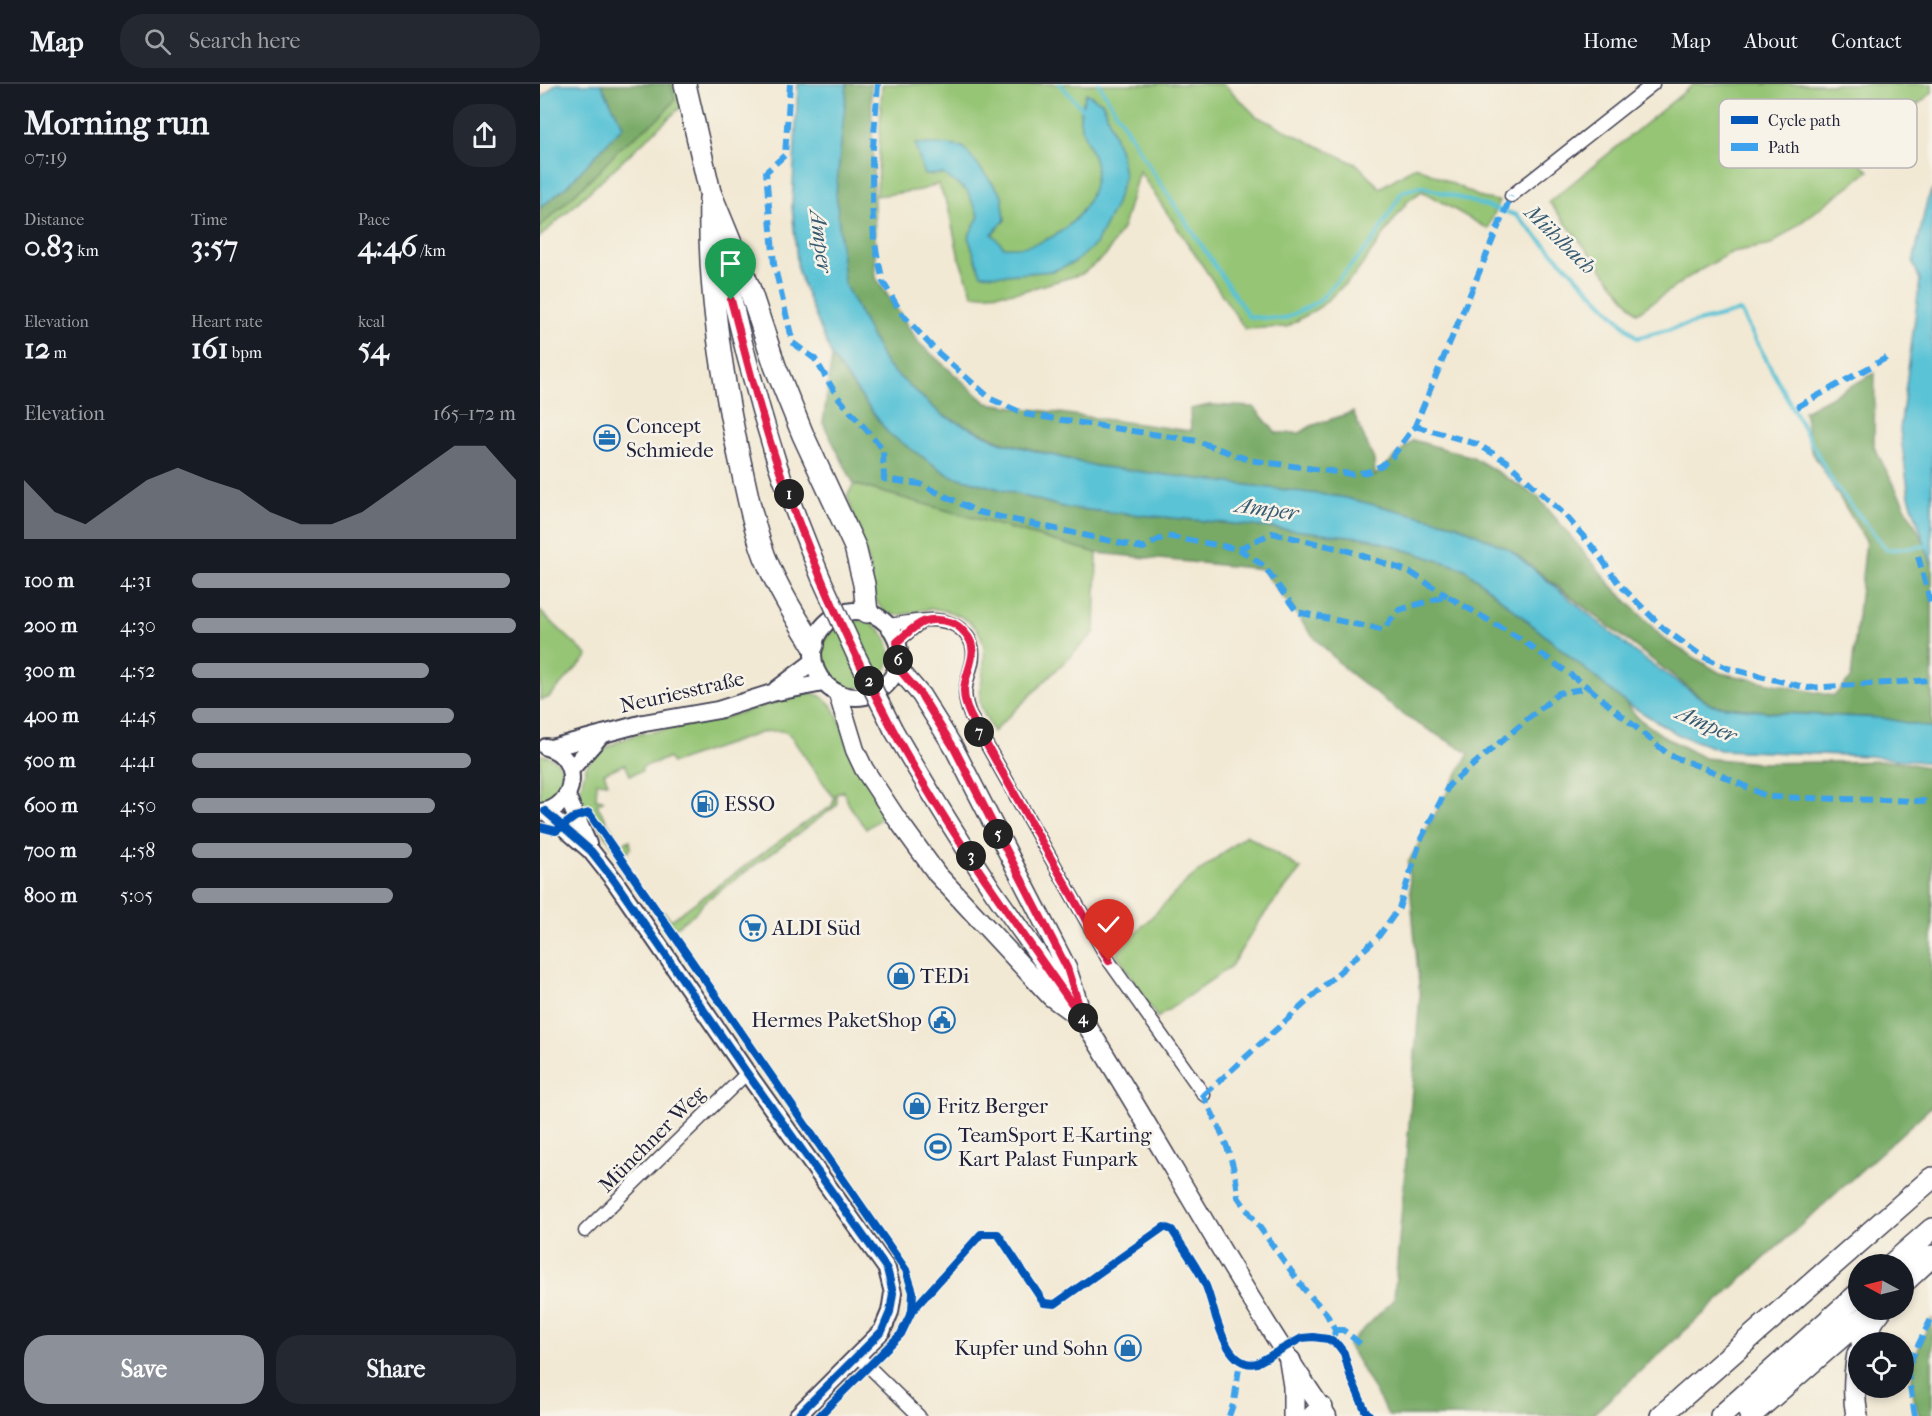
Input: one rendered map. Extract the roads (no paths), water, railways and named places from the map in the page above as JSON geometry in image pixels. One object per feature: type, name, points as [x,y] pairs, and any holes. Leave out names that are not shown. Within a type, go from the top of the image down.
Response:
[{"type":"highway","points":[[685,84],[710,192],[749,287],[775,366],[803,435],[855,548],[864,584],[867,612]]},
{"type":"highway","points":[[710,192],[709,243],[714,308],[724,381],[741,465],[765,555],[785,601],[813,653]]},
{"type":"highway","points":[[1661,1416],[1932,1178]]},
{"type":"highway","points":[[1903,1254],[1932,1229]]},
{"type":"highway","points":[[1914,1272],[1932,1256]]},
{"type":"highway","points":[[1721,1416],[1848,1303]]},
{"type":"highway","points":[[1750,1416],[1860,1320]]},
{"type":"highway","points":[[1290,1361],[1295,1393],[1294,1416]]},
{"type":"highway","points":[[1854,1398],[1857,1416]]},
{"type":"main road","points":[[710,192],[731,300],[761,412],[778,465],[821,578],[856,655],[893,729],[925,784],[993,890],[1084,1021],[1140,1110],[1321,1414]]},
{"type":"main road","points":[[897,667],[921,695],[959,757],[1067,968],[1084,1021]]},
{"type":"main road","points":[[838,694],[855,750],[864,769],[931,865],[1051,997],[1084,1021]]},
{"type":"street","points":[[1511,196],[1653,84]]},
{"type":"street","points":[[853,611],[867,612],[888,625],[897,642],[899,655],[897,667],[890,680],[880,690],[866,696],[852,697],[838,694],[823,683],[817,673],[813,653],[818,632],[828,621],[840,614],[853,611]]},
{"type":"street","points":[[888,625],[942,620],[955,624],[970,640],[973,652],[964,690],[965,704],[971,717],[1109,961],[1204,1095]]},
{"type":"street","points":[[897,642],[922,621]]},
{"type":"street","name":"Neuriesstraße","points":[[772,693],[813,653]]},
{"type":"street","name":"Neuriesstraße","points":[[546,748],[644,723],[718,710],[772,693],[823,683]]},
{"type":"street","name":"Neuriesstraße","points":[[571,769],[603,733]]},
{"type":"street","points":[[546,748],[563,757],[571,769],[571,787],[560,804],[543,811],[591,850]]},
{"type":"street","points":[[567,796],[591,850],[887,1269],[893,1293],[890,1312],[882,1331],[797,1416]]},
{"type":"street","name":"Münchner Weg","points":[[585,1231],[747,1073]]},
{"type":"street","points":[[857,1355],[919,1416]]},
{"type":"water","points":[[556,84],[601,84],[623,126],[568,185],[540,208],[540,99]]},
{"type":"water","name":"Amper","points":[[798,84],[847,84],[836,193],[844,283],[886,365],[942,415],[1000,442],[1095,466],[1342,497],[1457,525],[1510,550],[1636,653],[1711,705],[1777,713],[1882,718],[1932,728],[1932,763],[1869,756],[1720,750],[1679,735],[1626,703],[1465,569],[1368,538],[1067,508],[949,475],[888,433],[832,357],[798,272],[792,206]]},
{"type":"water","points":[[1086,93],[1103,103],[1121,155],[1124,177],[1115,206],[1096,244],[1075,262],[1053,271],[1006,275],[981,274],[968,237],[979,216],[967,191],[943,174],[924,175],[915,144],[963,147],[1002,195],[1005,220],[992,234],[1004,247],[1021,247],[1037,243],[1053,236],[1078,215],[1088,202],[1094,186],[1095,163],[1080,120]]},
{"type":"water","points":[[1932,189],[1932,565],[1909,496],[1900,430],[1920,280],[1913,263],[1927,201]]},
{"type":"waterway","points":[[1060,84],[1085,112]]},
{"type":"waterway","name":"Mühlbach","points":[[1099,84],[1149,166],[1249,317],[1284,319],[1319,301],[1374,240],[1402,192],[1420,186],[1516,215],[1637,338],[1740,311],[1833,483],[1887,550],[1926,546]]},
{"type":"place","name":"Concept Schmiede","points":[[607,438]]},
{"type":"place","name":"ESSO","points":[[705,804]]},
{"type":"place","name":"ALDI Süd","points":[[753,928]]},
{"type":"place","name":"TEDi","points":[[901,976]]},
{"type":"place","name":"Hermes PaketShop","points":[[942,1020]]},
{"type":"place","name":"Fritz Berger","points":[[917,1106]]},
{"type":"place","name":"TeamSport E-Karting Kart Palast Funpark","points":[[938,1147]]},
{"type":"place","name":"Kupfer und Sohn","points":[[1128,1348]]}]
